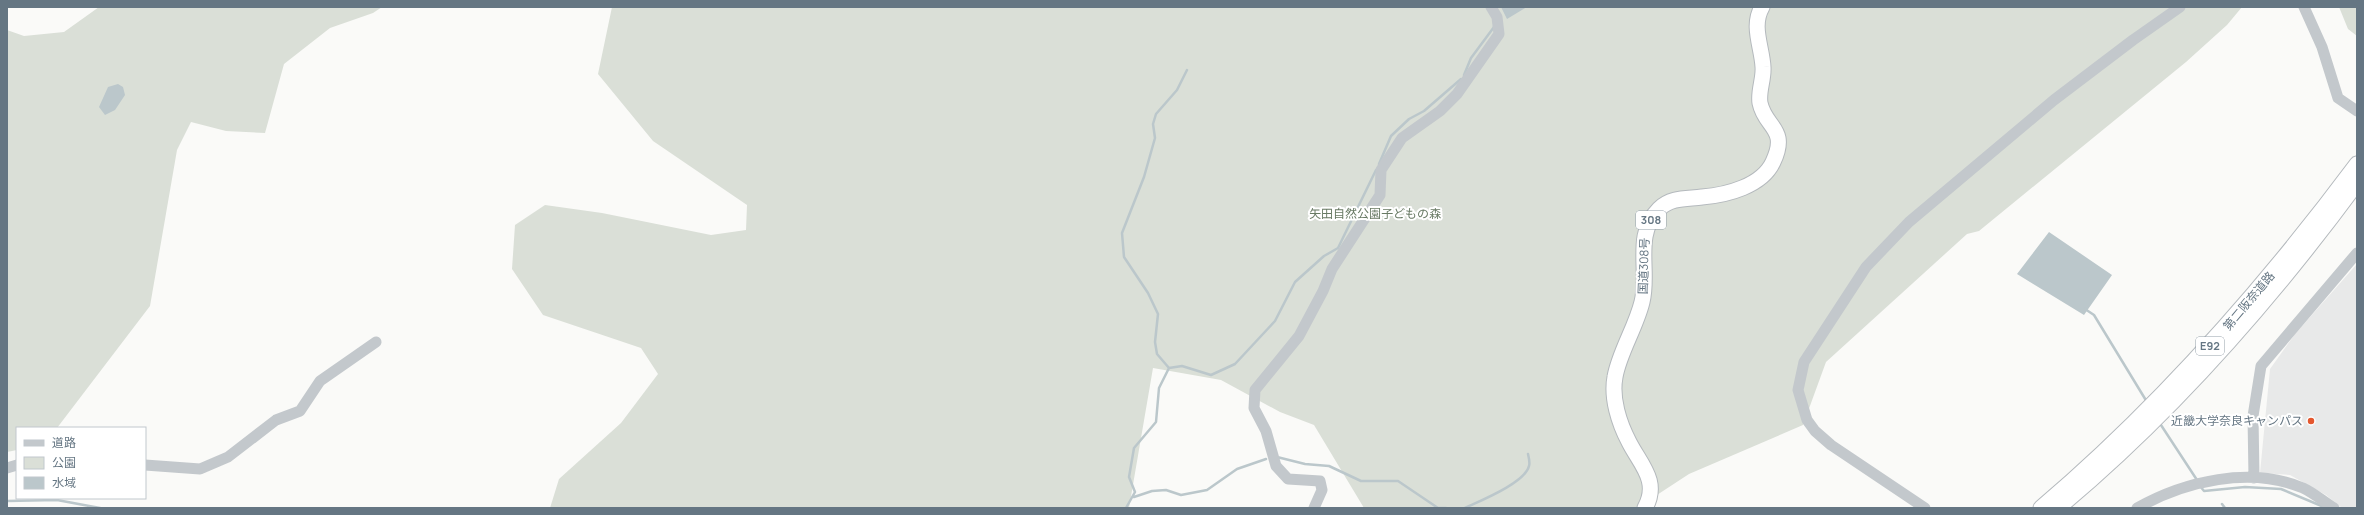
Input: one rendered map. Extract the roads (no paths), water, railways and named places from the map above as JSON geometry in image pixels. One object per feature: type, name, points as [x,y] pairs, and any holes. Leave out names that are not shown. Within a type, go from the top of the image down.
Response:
[{"type":"highway","name":"国道308号","points":[[1645,508],[1651,493],[1649,476],[1624,432],[1617,409],[1614,386],[1618,366],[1642,303],[1645,281],[1643,250],[1645,234],[1654,215],[1666,203],[1680,199],[1720,194],[1758,181],[1766,174],[1773,161],[1778,148],[1778,137],[1760,103],[1763,67],[1757,30],[1762,7]]},
{"type":"highway","name":"第二阪奈道路","points":[[2041,508],[2142,416],[2223,332],[2316,220],[2357,164]]},
{"type":"highway","name":"第二阪奈道路","points":[[2058,508],[2150,424],[2231,339],[2322,230],[2357,183]]},
{"type":"street","points":[[1314,508],[1322,490],[1320,481],[1288,479],[1276,466],[1266,431],[1254,408],[1255,390],[1299,336],[1323,291],[1332,269],[1380,195],[1381,170],[1402,138],[1440,111],[1457,94],[1499,34],[1497,17],[1491,7]]},
{"type":"street","points":[[1925,508],[1831,445],[1815,431],[1807,420],[1798,390],[1804,362],[1866,267],[1909,222],[2054,100],[2133,40],[2180,7]]},
{"type":"street","points":[[2304,7],[2322,47],[2338,98],[2357,111]]},
{"type":"street","points":[[2254,478],[2253,416],[2261,366],[2357,254]]},
{"type":"street","points":[[146,465],[200,469],[228,457],[276,420],[300,411],[320,381],[376,342]]},
{"type":"street","points":[[2137,508],[2178,490],[2228,478],[2254,478],[2303,488],[2334,508]]},
{"type":"water","points":[[1501,7],[1527,7],[1507,19]]},
{"type":"water","points":[[118,84],[123,87],[125,95],[115,110],[105,115],[99,107],[108,87]]},
{"type":"water","points":[[2049,232],[2112,275],[2084,315],[2017,274]]},
{"type":"waterway","points":[[1464,75],[1471,58],[1494,27]]},
{"type":"waterway","points":[[1169,368],[1157,354],[1155,342],[1158,314],[1148,293],[1124,257],[1122,233],[1144,177],[1155,138],[1153,124],[1156,114],[1177,90],[1187,70]]},
{"type":"waterway","points":[[1379,164],[1391,136],[1409,119],[1424,111],[1461,79]]},
{"type":"waterway","points":[[1126,508],[1135,492],[1129,477],[1134,448],[1156,422],[1159,388],[1169,368],[1182,366],[1211,375],[1235,364],[1275,321],[1295,282],[1324,256],[1338,248],[1376,170]]},
{"type":"waterway","points":[[2085,309],[2094,315],[2147,402]]},
{"type":"waterway","points":[[2159,422],[2197,480]]},
{"type":"waterway","points":[[1465,508],[1501,491],[1519,479],[1526,472],[1529,466],[1528,454]]},
{"type":"waterway","points":[[1277,457],[1305,464],[1329,466],[1361,481],[1398,481],[1438,508],[1446,508]]},
{"type":"waterway","points":[[1134,497],[1152,491],[1166,490],[1181,495],[1207,490],[1237,469],[1266,459]]},
{"type":"waterway","points":[[2200,486],[2204,491],[2245,487],[2281,489],[2324,507]]},
{"type":"waterway","points":[[7,501],[57,500],[100,508]]},
{"type":"waterway","points":[[2222,504],[2225,508]]},
{"type":"place","name":"近畿大学奈良キャンパス","points":[[2311,421]]},
{"type":"park label","name":"矢田自然公園子どもの森","points":[[1375,214]]}]
